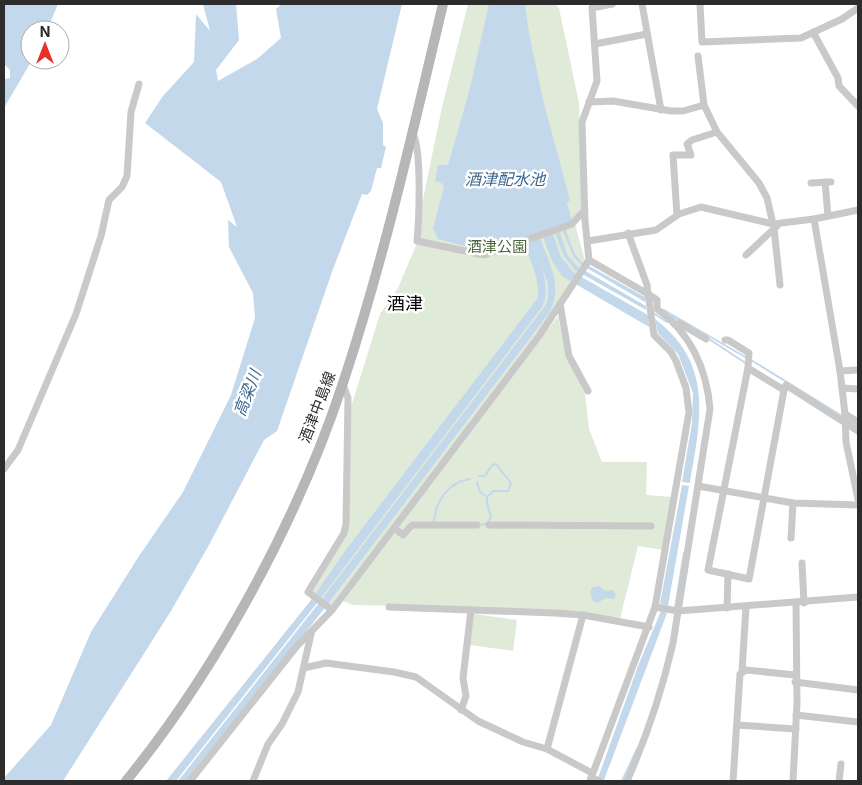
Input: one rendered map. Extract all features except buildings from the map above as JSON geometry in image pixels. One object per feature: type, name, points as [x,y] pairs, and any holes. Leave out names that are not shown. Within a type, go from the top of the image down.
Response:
[{"type":"main road","name":"酒津中島線","points":[[126,781],[186,699],[240,610],[293,504],[342,385],[375,277],[413,133],[443,4]]},
{"type":"street","points":[[190,781],[297,646],[310,634],[330,609],[539,336],[588,261],[582,122],[597,81],[592,8],[612,4]]},
{"type":"street","points":[[642,4],[661,110]]},
{"type":"street","points":[[700,4],[702,42],[801,38],[842,19],[858,8]]},
{"type":"street","points":[[813,32],[838,78],[840,86],[858,106]]},
{"type":"street","points":[[594,44],[647,34]]},
{"type":"street","points":[[698,56],[704,105],[717,132],[758,183],[767,198],[776,225],[780,285]]},
{"type":"street","points":[[4,470],[18,450],[76,314],[101,236],[109,200],[122,187],[126,176],[131,112],[139,84]]},
{"type":"street","points":[[589,102],[613,101],[661,110],[683,111],[704,105]]},
{"type":"street","points":[[677,215],[673,155],[691,155],[687,144],[692,140],[717,132]]},
{"type":"street","points":[[413,133],[418,170],[419,220],[417,241],[481,255],[572,224],[581,214]]},
{"type":"street","points":[[811,182],[828,182],[828,216]]},
{"type":"street","points":[[588,241],[628,233],[656,230],[677,215],[689,209],[701,207],[776,225],[858,210]]},
{"type":"street","points":[[814,219],[840,371],[846,442],[858,499]]},
{"type":"street","points":[[746,255],[776,225]]},
{"type":"street","points":[[304,668],[326,663],[394,672],[416,678],[461,710],[524,742],[547,749],[594,779],[657,607],[689,412],[688,398],[676,361],[671,352],[654,335],[646,285],[628,233]]},
{"type":"street","points":[[588,261],[657,300],[657,309],[706,339]]},
{"type":"street","points":[[560,304],[569,356],[588,391]]},
{"type":"street","points":[[627,781],[643,744],[665,679],[709,425],[709,395],[692,344],[678,325],[666,315]]},
{"type":"street","points":[[725,340],[750,353],[708,570],[749,579],[763,496],[785,388]]},
{"type":"street","points":[[748,368],[858,431]]},
{"type":"street","points":[[840,371],[858,370]]},
{"type":"street","points":[[330,609],[309,594],[308,589],[344,533],[347,520],[348,398],[342,385]]},
{"type":"street","points":[[842,388],[858,389]]},
{"type":"street","points":[[845,414],[858,422]]},
{"type":"street","points":[[698,486],[763,496],[793,503],[858,506]]},
{"type":"street","points":[[791,538],[793,503]]},
{"type":"street","points":[[398,532],[403,535],[412,525],[477,526]]},
{"type":"street","points":[[488,525],[651,526]]},
{"type":"street","points":[[802,563],[804,602]]},
{"type":"street","points":[[727,608],[728,574]]},
{"type":"street","points":[[657,607],[676,610],[727,608],[858,597]]},
{"type":"street","points":[[793,781],[796,729],[796,603]]},
{"type":"street","points":[[388,607],[583,615],[649,627]]},
{"type":"street","points":[[733,781],[746,607]]},
{"type":"street","points":[[461,710],[466,696],[463,678],[471,610]]},
{"type":"street","points":[[547,749],[583,615]]},
{"type":"street","points":[[253,781],[268,744],[282,724],[298,692],[310,634]]},
{"type":"street","points":[[742,671],[858,690]]},
{"type":"street","points":[[796,715],[858,722]]},
{"type":"street","points":[[737,725],[796,729]]},
{"type":"street","points":[[839,781],[841,764]]},
{"type":"green space","name":"酒津公園","points":[[468,4],[555,4],[559,8],[579,103],[582,214],[575,224],[585,261],[540,330],[332,606],[311,592],[346,534],[351,407],[380,314],[398,288],[417,243],[421,209],[442,107]]},
{"type":"green space","points":[[558,316],[563,341],[585,393],[589,429],[602,462],[647,462],[646,495],[672,497],[663,550],[638,546],[620,619],[462,607],[353,605],[343,601],[375,556]]},
{"type":"green space","points":[[474,614],[517,620],[513,651],[470,645]]},
{"type":"water","points":[[4,4],[58,4],[51,20],[20,20],[20,70],[26,70],[4,108],[4,79],[10,78],[10,70],[4,64]]},
{"type":"water","name":"高梁川","points":[[203,4],[236,4],[239,40],[216,70],[218,81],[257,59],[281,38],[276,9],[282,4],[402,4],[377,109],[383,123],[383,145],[386,147],[381,168],[377,168],[371,191],[367,195],[362,194],[333,269],[277,431],[264,440],[209,545],[171,611],[63,781],[4,781],[4,778],[51,725],[91,632],[139,556],[183,492],[231,395],[255,318],[253,293],[229,247],[228,220],[237,227],[221,182],[145,123],[163,96],[194,62],[196,14],[210,31]]},
{"type":"water","name":"酒津配水池","points":[[489,4],[525,4],[543,100],[570,200],[567,203],[572,221],[564,225],[574,253],[582,262],[645,297],[645,302],[580,264],[573,256],[561,226],[558,227],[567,254],[577,266],[646,306],[646,310],[575,270],[564,256],[553,228],[551,229],[561,257],[573,272],[648,315],[649,327],[562,276],[552,261],[541,232],[540,238],[554,275],[555,284],[555,294],[549,313],[324,609],[188,781],[178,781],[322,599],[545,306],[548,299],[548,283],[542,269],[546,289],[542,307],[321,598],[176,781],[166,781],[311,600],[348,547],[537,299],[538,285],[536,276],[526,250],[518,239],[483,251],[438,239],[433,229],[444,186],[435,181],[438,165],[448,165],[469,92]]},
{"type":"water","points":[[655,319],[674,336],[687,355],[695,374],[699,394],[699,415],[690,483],[682,482],[692,423],[693,393],[678,354],[658,333]]},
{"type":"water","points":[[682,485],[689,486],[668,606],[660,604]]},
{"type":"water","points":[[599,586],[605,591],[613,590],[616,595],[614,599],[605,598],[598,603],[593,601],[590,591],[593,587]]},
{"type":"water","points":[[661,611],[667,613],[604,780],[598,778],[638,666]]},
{"type":"waterway","points":[[664,310],[747,358]]},
{"type":"waterway","points":[[652,312],[667,322]]},
{"type":"waterway","points":[[671,316],[679,321]]},
{"type":"waterway","points":[[709,339],[747,364]]},
{"type":"waterway","points":[[751,360],[842,416]]},
{"type":"waterway","points":[[848,420],[858,427]]},
{"type":"waterway","points":[[479,476],[485,476],[492,465],[496,464],[511,483],[508,491],[493,491],[487,497]]},
{"type":"waterway","points":[[434,522],[437,507],[444,494],[456,484],[470,479]]},
{"type":"waterway","points":[[477,482],[480,492],[487,497],[491,516],[488,523],[481,525]]},
{"type":"waterway","points":[[675,608],[684,553]]},
{"type":"waterway","points":[[622,781],[638,747]]},
{"type":"district","name":"酒津","points":[[405,303]]}]
